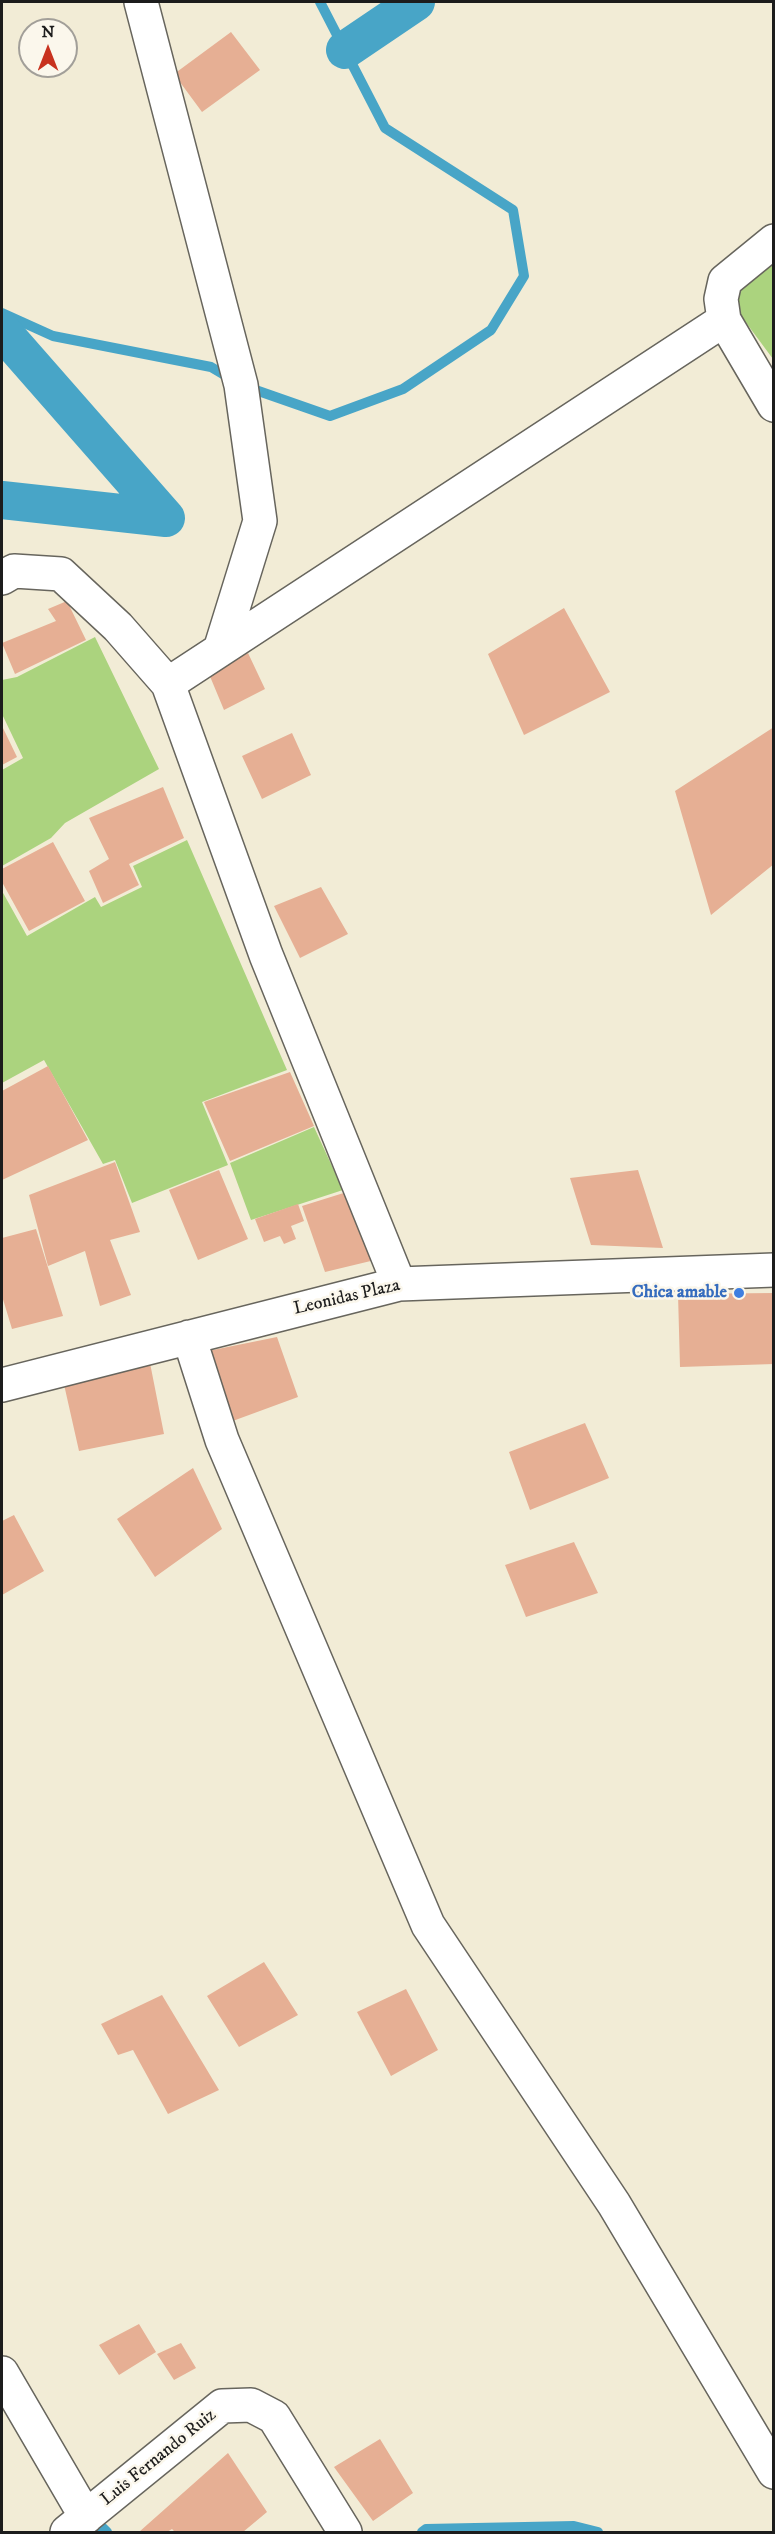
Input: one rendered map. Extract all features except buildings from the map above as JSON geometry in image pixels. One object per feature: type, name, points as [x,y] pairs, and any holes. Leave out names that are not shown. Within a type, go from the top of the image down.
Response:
[{"type":"street","points":[[141,2],[241,385],[260,521],[220,650]]},
{"type":"street","points":[[774,241],[725,281],[721,299],[724,320],[774,405]]},
{"type":"street","points":[[168,684],[724,320]]},
{"type":"street","points":[[2,578],[14,571],[61,574],[118,627],[168,684],[266,955],[399,1284]]},
{"type":"street","name":"Leonidas Plaza","points":[[2,1383],[399,1284],[774,1270]]},
{"type":"street","points":[[189,1337],[222,1440],[428,1924],[614,2204],[774,2472]]},
{"type":"street","points":[[2,2373],[77,2525]]},
{"type":"street","name":"Luis Fernando Ruiz","points":[[77,2525],[222,2406],[251,2405],[273,2417],[345,2532]]},
{"type":"green space","points":[[773,257],[773,359],[727,297]]},
{"type":"green space","points":[[95,637],[159,769],[65,823],[51,838],[2,866],[2,770],[23,758],[2,714],[2,680],[17,677]]},
{"type":"green space","points":[[187,840],[287,1070],[202,1102],[228,1165],[132,1203],[115,1160],[103,1164],[44,1060],[2,1083],[2,891],[27,936],[95,897],[101,907],[142,887],[133,866]]},
{"type":"green space","points":[[314,1127],[343,1190],[251,1220],[230,1163]]},
{"type":"waterway","points":[[247,387],[330,416],[403,389],[491,330],[524,276],[513,210],[385,128],[320,2]]},
{"type":"waterway","points":[[345,50],[416,2]]},
{"type":"waterway","points":[[2,313],[53,336],[211,367],[233,380]]},
{"type":"waterway","points":[[2,331],[166,518],[2,500]]},
{"type":"waterway","points":[[85,2526],[103,2528],[107,2532]]},
{"type":"waterway","points":[[422,2532],[426,2529],[574,2526],[598,2532]]},
{"type":"place","name":"Chica amable","points":[[739,1293]]}]
